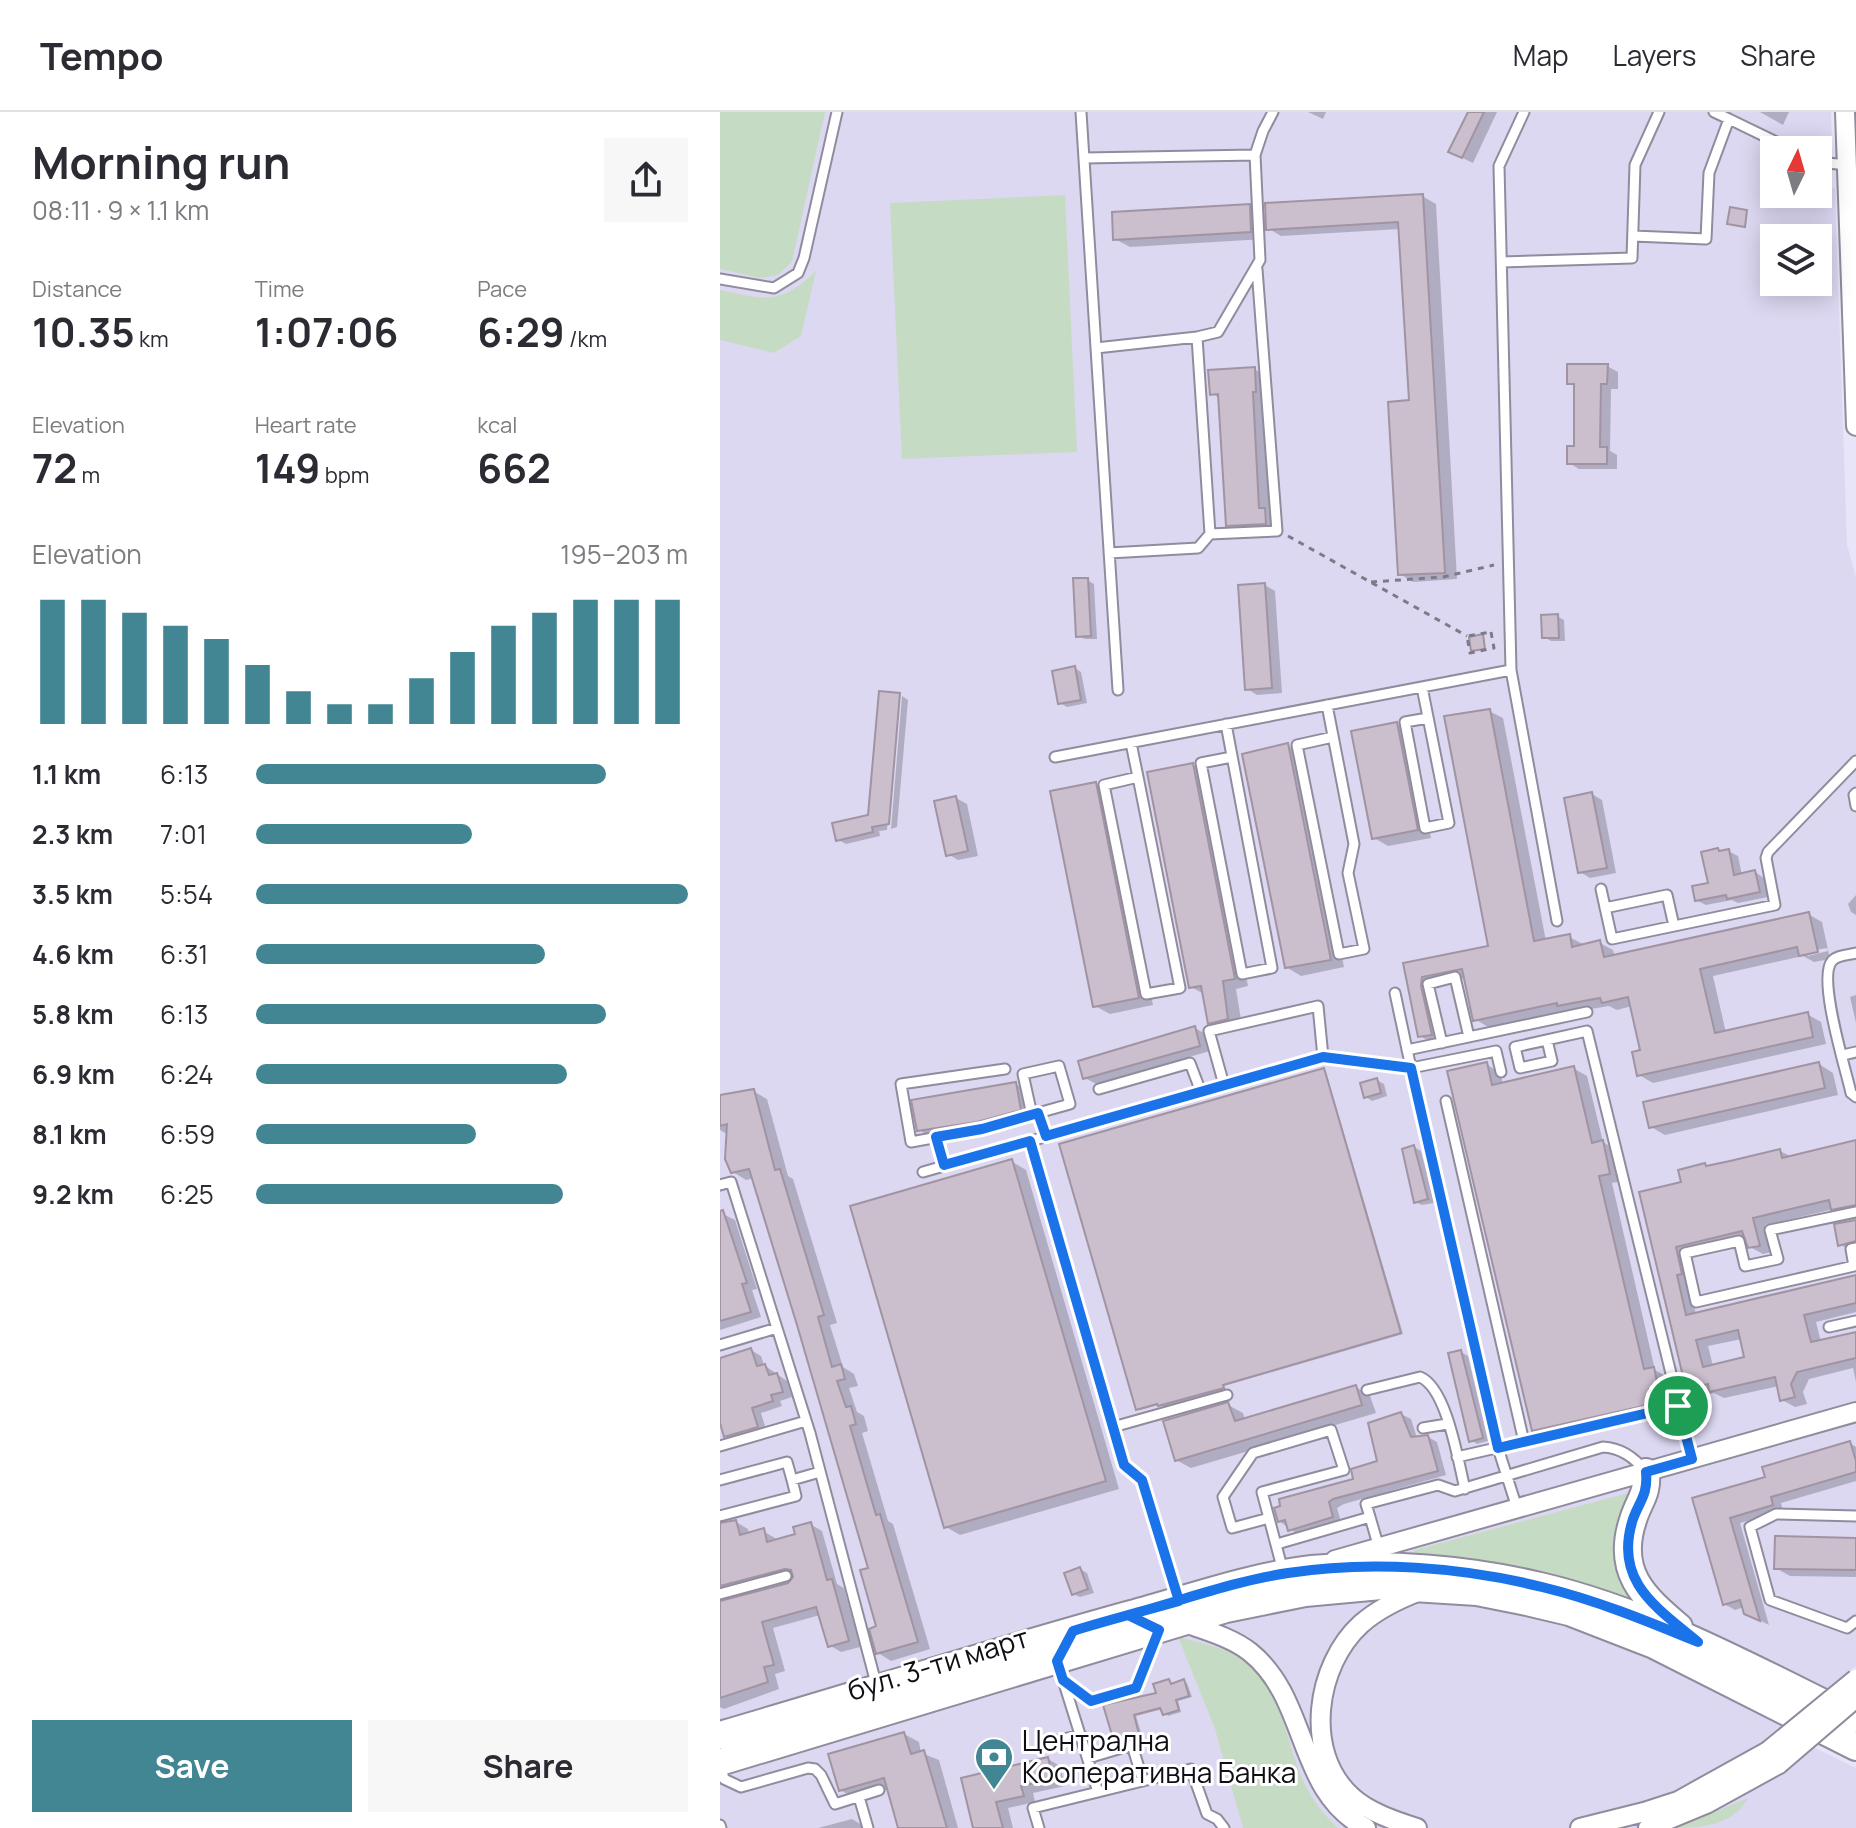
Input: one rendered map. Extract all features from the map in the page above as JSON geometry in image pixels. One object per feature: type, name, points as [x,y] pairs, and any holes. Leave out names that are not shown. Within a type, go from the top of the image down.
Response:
[{"type":"main road","points":[[1646,1472],[1647,1489],[1633,1520],[1628,1542],[1632,1574],[1649,1602],[1698,1642]]},
{"type":"main road","name":"бул. 3-ти март","points":[[720,1735],[881,1701],[1065,1653],[1173,1618],[1284,1573],[1313,1569],[1389,1568],[1507,1579],[1597,1603],[1698,1642],[1856,1719]]},
{"type":"main road","name":"бул. 3-ти март","points":[[1065,1653],[1128,1615],[1173,1618],[1305,1593],[1369,1587],[1477,1592],[1569,1612],[1615,1628],[1856,1747]]},
{"type":"main road","name":"бул. 3-ти март","points":[[720,1763],[881,1701]]},
{"type":"street","points":[[1845,112],[1847,165],[1852,191],[1856,426]]},
{"type":"street","points":[[1284,1573],[1856,1412]]},
{"type":"street","points":[[1417,1828],[1382,1815],[1352,1798],[1333,1771],[1321,1726],[1328,1672],[1339,1649],[1360,1625],[1376,1613],[1394,1601],[1425,1588]]},
{"type":"street","points":[[1173,1618],[1233,1642],[1249,1651],[1264,1666],[1286,1698],[1317,1778],[1330,1799],[1342,1813],[1366,1828]]},
{"type":"street","points":[[1580,1828],[1678,1801],[1774,1757],[1856,1679]]},
{"type":"street","points":[[1648,1828],[1692,1811],[1856,1698]]},
{"type":"lane","points":[[720,279],[774,288],[798,273],[837,112]]},
{"type":"lane","points":[[1081,112],[1118,690]]},
{"type":"lane","points":[[1096,348],[1218,332],[1260,260],[1255,155],[1273,112]]},
{"type":"lane","points":[[1524,112],[1499,166],[1511,670],[1557,921]]},
{"type":"lane","points":[[1502,262],[1632,258],[1635,165],[1659,112]]},
{"type":"lane","points":[[1714,112],[1764,136]]},
{"type":"lane","points":[[1633,236],[1706,239],[1709,173],[1729,119]]},
{"type":"lane","points":[[1084,158],[1255,155]]},
{"type":"lane","points":[[1832,163],[1847,165]]},
{"type":"lane","points":[[1210,534],[1277,531],[1257,269]]},
{"type":"lane","points":[[1109,553],[1198,548],[1210,534],[1197,337]]},
{"type":"lane","points":[[1055,757],[1511,670]]},
{"type":"lane","points":[[1422,687],[1449,823],[1425,828],[1405,722],[1428,718]]},
{"type":"lane","points":[[1327,705],[1354,844],[1348,873],[1364,949],[1339,954],[1297,745],[1333,737]]},
{"type":"lane","points":[[1226,724],[1272,968],[1242,974],[1201,763],[1232,757]]},
{"type":"lane","points":[[1131,743],[1138,777],[1180,988],[1146,994],[1104,785],[1138,777]]},
{"type":"lane","points":[[1601,889],[1612,939],[1775,905],[1766,858],[1768,852],[1856,761]]},
{"type":"lane","points":[[1856,793],[1856,806]]},
{"type":"lane","points":[[1605,908],[1667,895],[1674,926]]},
{"type":"lane","points":[[1854,1094],[1829,996],[1828,977],[1830,964],[1836,958],[1856,953]]},
{"type":"lane","points":[[1442,1043],[1428,984],[1455,977],[1469,1037]]},
{"type":"lane","points":[[1395,993],[1498,1448],[1517,1508]]},
{"type":"lane","points":[[1224,1085],[1209,1031],[1318,1006],[1323,1057]]},
{"type":"lane","points":[[1407,1050],[1587,1012]]},
{"type":"lane","points":[[1547,1040],[1587,1031],[1692,1459]]},
{"type":"lane","points":[[923,1172],[1323,1057],[1411,1068],[1496,1051],[1501,1072]]},
{"type":"lane","points":[[1843,1055],[1856,1052]]},
{"type":"lane","points":[[1099,1089],[1190,1063],[1201,1092]]},
{"type":"lane","points":[[1005,1069],[901,1084],[911,1142],[982,1129],[1035,1114],[1070,1104],[1059,1066],[1023,1074],[1035,1114],[1046,1136]]},
{"type":"lane","points":[[1446,1101],[1524,1442]]},
{"type":"lane","points":[[936,1137],[944,1165]]},
{"type":"lane","points":[[1030,1141],[1124,1465],[1142,1480],[1173,1618],[1136,1688],[1091,1701],[1065,1653]]},
{"type":"lane","points":[[720,1185],[731,1182],[777,1328],[806,1421],[881,1701]]},
{"type":"lane","points":[[1856,1212],[1770,1230],[1778,1259],[1745,1266],[1739,1241],[1685,1253],[1696,1302],[1854,1266],[1851,1249],[1856,1248]]},
{"type":"lane","points":[[1829,1327],[1856,1321]]},
{"type":"lane","points":[[720,1345],[777,1328]]},
{"type":"lane","points":[[1367,1390],[1420,1377],[1426,1380],[1440,1397],[1465,1489]]},
{"type":"lane","points":[[1113,1427],[1227,1395]]},
{"type":"lane","points":[[1457,1457],[1678,1406]]},
{"type":"lane","points":[[720,1446],[806,1421]]},
{"type":"lane","points":[[1423,1428],[1447,1424]]},
{"type":"lane","points":[[1269,1518],[1232,1528],[1223,1497],[1253,1453],[1331,1430],[1344,1470],[1262,1492],[1284,1573]]},
{"type":"lane","points":[[1379,1548],[1366,1504],[1438,1485],[1455,1491],[1465,1489],[1603,1447],[1625,1453],[1646,1472]]},
{"type":"lane","points":[[720,1480],[787,1462],[796,1496],[720,1516]]},
{"type":"lane","points":[[792,1480],[820,1472]]},
{"type":"lane","points":[[1856,1516],[1776,1514],[1750,1527],[1770,1600],[1847,1628],[1856,1621]]},
{"type":"lane","points":[[1277,1544],[1370,1517]]},
{"type":"lane","points":[[720,1594],[786,1576]]},
{"type":"lane","points":[[1065,1653],[1081,1735],[1098,1792]]},
{"type":"lane","points":[[1059,1740],[1081,1735]]},
{"type":"lane","points":[[1088,1758],[1132,1745],[1143,1781]]},
{"type":"lane","points":[[720,1763],[724,1779],[741,1787],[808,1768],[815,1769],[835,1804],[879,1790]]},
{"type":"lane","points":[[1039,1828],[1033,1808],[1191,1769],[1207,1814],[1217,1819],[1224,1828]]},
{"type":"lane","points":[[859,1797],[868,1828]]},
{"type":"path","points":[[1277,531],[1467,636],[1491,632],[1494,648],[1470,653],[1467,636]]},
{"type":"path","points":[[1371,582],[1443,577],[1509,562]]},
{"type":"shaded area","points":[[720,112],[1831,112],[1832,136],[1760,136],[1760,208],[1832,208],[1832,188],[1835,189],[1847,545],[1856,577],[1856,1666],[1777,1729],[1856,1768],[1856,1828],[720,1828]]},
{"type":"green space","points":[[720,112],[825,112],[792,262],[778,275],[760,278],[720,269]]},
{"type":"green space","points":[[1065,195],[1077,452],[902,459],[890,203]]},
{"type":"green space","points":[[816,271],[801,336],[774,353],[720,340],[720,290],[772,297],[792,290]]},
{"type":"green space","points":[[1632,1492],[1637,1605],[1409,1557],[1415,1550]]},
{"type":"green space","points":[[1178,1637],[1237,1656],[1263,1680],[1279,1711],[1305,1785],[1317,1805],[1338,1828],[1243,1828],[1215,1729]]},
{"type":"green space","points":[[1748,1798],[1735,1814],[1717,1823],[1676,1828]]},
{"type":"building","points":[[1468,112],[1484,112],[1462,158],[1448,152]]},
{"type":"building","points":[[1423,194],[1445,573],[1398,575],[1388,402],[1409,400],[1398,222],[1266,230],[1265,203]]},
{"type":"building","points":[[1250,204],[1251,232],[1113,240],[1112,212]]},
{"type":"building","points":[[1730,207],[1747,210],[1745,227],[1727,224]]},
{"type":"building","points":[[1567,364],[1608,364],[1607,384],[1601,384],[1600,447],[1607,447],[1607,464],[1567,464],[1567,446],[1574,446],[1574,384],[1567,384]]},
{"type":"building","points":[[1255,367],[1256,392],[1253,392],[1259,508],[1265,508],[1266,524],[1226,526],[1218,394],[1210,395],[1208,370]]},
{"type":"building","points":[[1073,578],[1088,578],[1091,636],[1076,637]]},
{"type":"building","points":[[1265,583],[1272,688],[1245,690],[1238,585]]},
{"type":"building","points":[[1558,614],[1559,638],[1542,638],[1541,615]]},
{"type":"building","points":[[1483,634],[1485,649],[1471,651],[1469,637]]},
{"type":"building","points":[[1075,666],[1081,700],[1058,704],[1052,671]]},
{"type":"building","points":[[879,691],[900,693],[889,824],[872,827],[873,832],[836,841],[832,823],[868,815]]},
{"type":"building","points":[[1490,709],[1534,941],[1570,934],[1572,947],[1600,940],[1604,957],[1809,912],[1818,952],[1799,956],[1797,947],[1700,969],[1715,1033],[1808,1012],[1813,1037],[1637,1076],[1632,1052],[1640,1050],[1628,997],[1602,1003],[1600,998],[1557,1006],[1557,1003],[1473,1021],[1462,969],[1422,977],[1421,986],[1432,1035],[1418,1037],[1403,963],[1488,946],[1444,716]]},
{"type":"building","points":[[1397,722],[1418,830],[1372,839],[1351,731]]},
{"type":"building","points":[[1288,743],[1331,960],[1285,968],[1242,754]]},
{"type":"building","points":[[1193,763],[1235,979],[1223,981],[1228,1019],[1208,1024],[1201,986],[1189,988],[1147,772]]},
{"type":"building","points":[[1096,782],[1139,998],[1093,1007],[1050,791]]},
{"type":"building","points":[[1592,792],[1607,868],[1578,873],[1564,798]]},
{"type":"building","points":[[956,796],[968,851],[946,856],[934,801]]},
{"type":"building","points":[[1718,848],[1719,851],[1729,849],[1734,875],[1755,870],[1760,892],[1727,899],[1726,895],[1695,901],[1692,886],[1708,883],[1701,852]]},
{"type":"building","points":[[1195,1026],[1200,1046],[1083,1079],[1078,1061]]},
{"type":"building","points":[[1487,1062],[1492,1085],[1574,1066],[1592,1143],[1603,1140],[1610,1174],[1599,1176],[1644,1369],[1654,1367],[1658,1387],[1649,1389],[1652,1404],[1532,1431],[1447,1071]]},
{"type":"building","points":[[1819,1062],[1825,1088],[1649,1128],[1643,1102]]},
{"type":"building","points":[[1324,1068],[1401,1333],[1223,1385],[1224,1388],[1136,1410],[1059,1144]]},
{"type":"building","points":[[1377,1078],[1381,1093],[1364,1098],[1360,1083]]},
{"type":"building","points":[[1016,1082],[1021,1110],[977,1122],[917,1131],[911,1100]]},
{"type":"building","points":[[754,1089],[775,1170],[780,1169],[824,1315],[818,1317],[832,1367],[841,1364],[845,1379],[837,1381],[846,1407],[851,1406],[856,1424],[850,1426],[918,1642],[876,1654],[869,1629],[876,1626],[860,1570],[868,1568],[797,1325],[749,1169],[731,1173],[725,1159],[727,1124],[720,1126],[720,1095]]},
{"type":"building","points":[[1856,1140],[1856,1205],[1831,1210],[1829,1200],[1753,1218],[1760,1246],[1748,1248],[1742,1231],[1676,1247],[1682,1274],[1677,1275],[1686,1315],[1856,1275],[1856,1303],[1804,1315],[1811,1342],[1856,1332],[1856,1358],[1797,1372],[1791,1384],[1795,1397],[1780,1401],[1775,1377],[1709,1392],[1708,1384],[1686,1389],[1639,1192],[1681,1182],[1678,1170],[1705,1163],[1706,1166],[1780,1149],[1782,1158]],"holes":[[[1738,1330],[1744,1357],[1703,1367],[1696,1340]]]},
{"type":"building","points":[[1414,1145],[1428,1199],[1414,1203],[1402,1149]]},
{"type":"building","points":[[1012,1159],[1106,1481],[944,1528],[850,1206]]},
{"type":"building","points":[[723,1210],[747,1283],[742,1284],[751,1312],[720,1321],[720,1211]]},
{"type":"building","points":[[1856,1220],[1856,1241],[1838,1246],[1834,1224]]},
{"type":"building","points":[[751,1348],[757,1366],[765,1364],[769,1375],[777,1373],[783,1392],[771,1395],[773,1401],[752,1408],[758,1427],[724,1437],[720,1423],[720,1358]]},
{"type":"building","points":[[1461,1350],[1483,1438],[1469,1442],[1448,1353]]},
{"type":"building","points":[[1356,1385],[1362,1405],[1175,1461],[1163,1421],[1228,1402],[1235,1421]]},
{"type":"building","points":[[1401,1412],[1411,1437],[1428,1435],[1438,1471],[1333,1499],[1329,1502],[1333,1517],[1288,1531],[1285,1520],[1278,1522],[1274,1508],[1280,1506],[1279,1499],[1353,1479],[1351,1469],[1377,1461],[1368,1423]]},
{"type":"building","points":[[1850,1441],[1856,1472],[1771,1497],[1773,1505],[1730,1518],[1760,1621],[1744,1614],[1740,1600],[1723,1605],[1692,1498],[1765,1477],[1762,1467]]},
{"type":"building","points":[[736,1520],[740,1535],[764,1528],[767,1542],[795,1534],[793,1527],[811,1522],[827,1580],[832,1579],[849,1641],[828,1647],[816,1607],[762,1622],[774,1665],[764,1667],[768,1682],[720,1698],[720,1601],[788,1583],[793,1577],[791,1570],[785,1569],[720,1586],[720,1523]]},
{"type":"building","points":[[1775,1536],[1856,1538],[1856,1570],[1774,1569]]},
{"type":"building","points":[[1080,1567],[1088,1589],[1072,1595],[1064,1573]]},
{"type":"building","points":[[1169,1679],[1171,1684],[1184,1679],[1189,1696],[1176,1700],[1179,1710],[1163,1715],[1160,1708],[1134,1715],[1139,1734],[1114,1742],[1103,1705],[1156,1693],[1153,1684]]},
{"type":"building","points":[[904,1732],[911,1754],[924,1750],[947,1828],[898,1828],[884,1778],[839,1791],[828,1754]]},
{"type":"building","points":[[1048,1757],[1053,1779],[1021,1786],[1024,1796],[996,1802],[1003,1828],[973,1828],[961,1778]]},
{"type":"place","name":"Централна Кооперативна Банка","points":[[994,1791]]},
{"type":"route","points":[[1678,1406],[1498,1448],[1411,1068],[1323,1057],[1046,1136],[1038,1113],[982,1129],[936,1137],[944,1165],[1030,1141],[1124,1465],[1142,1480],[1179,1601],[1097,1623],[1073,1631],[1057,1661],[1063,1680],[1091,1701],[1136,1688],[1159,1630],[1128,1615],[1179,1601],[1262,1578],[1313,1569],[1434,1570],[1507,1579],[1612,1608],[1698,1642],[1649,1602],[1632,1574],[1628,1557],[1633,1520],[1647,1489],[1646,1472],[1692,1459],[1678,1406]]}]
